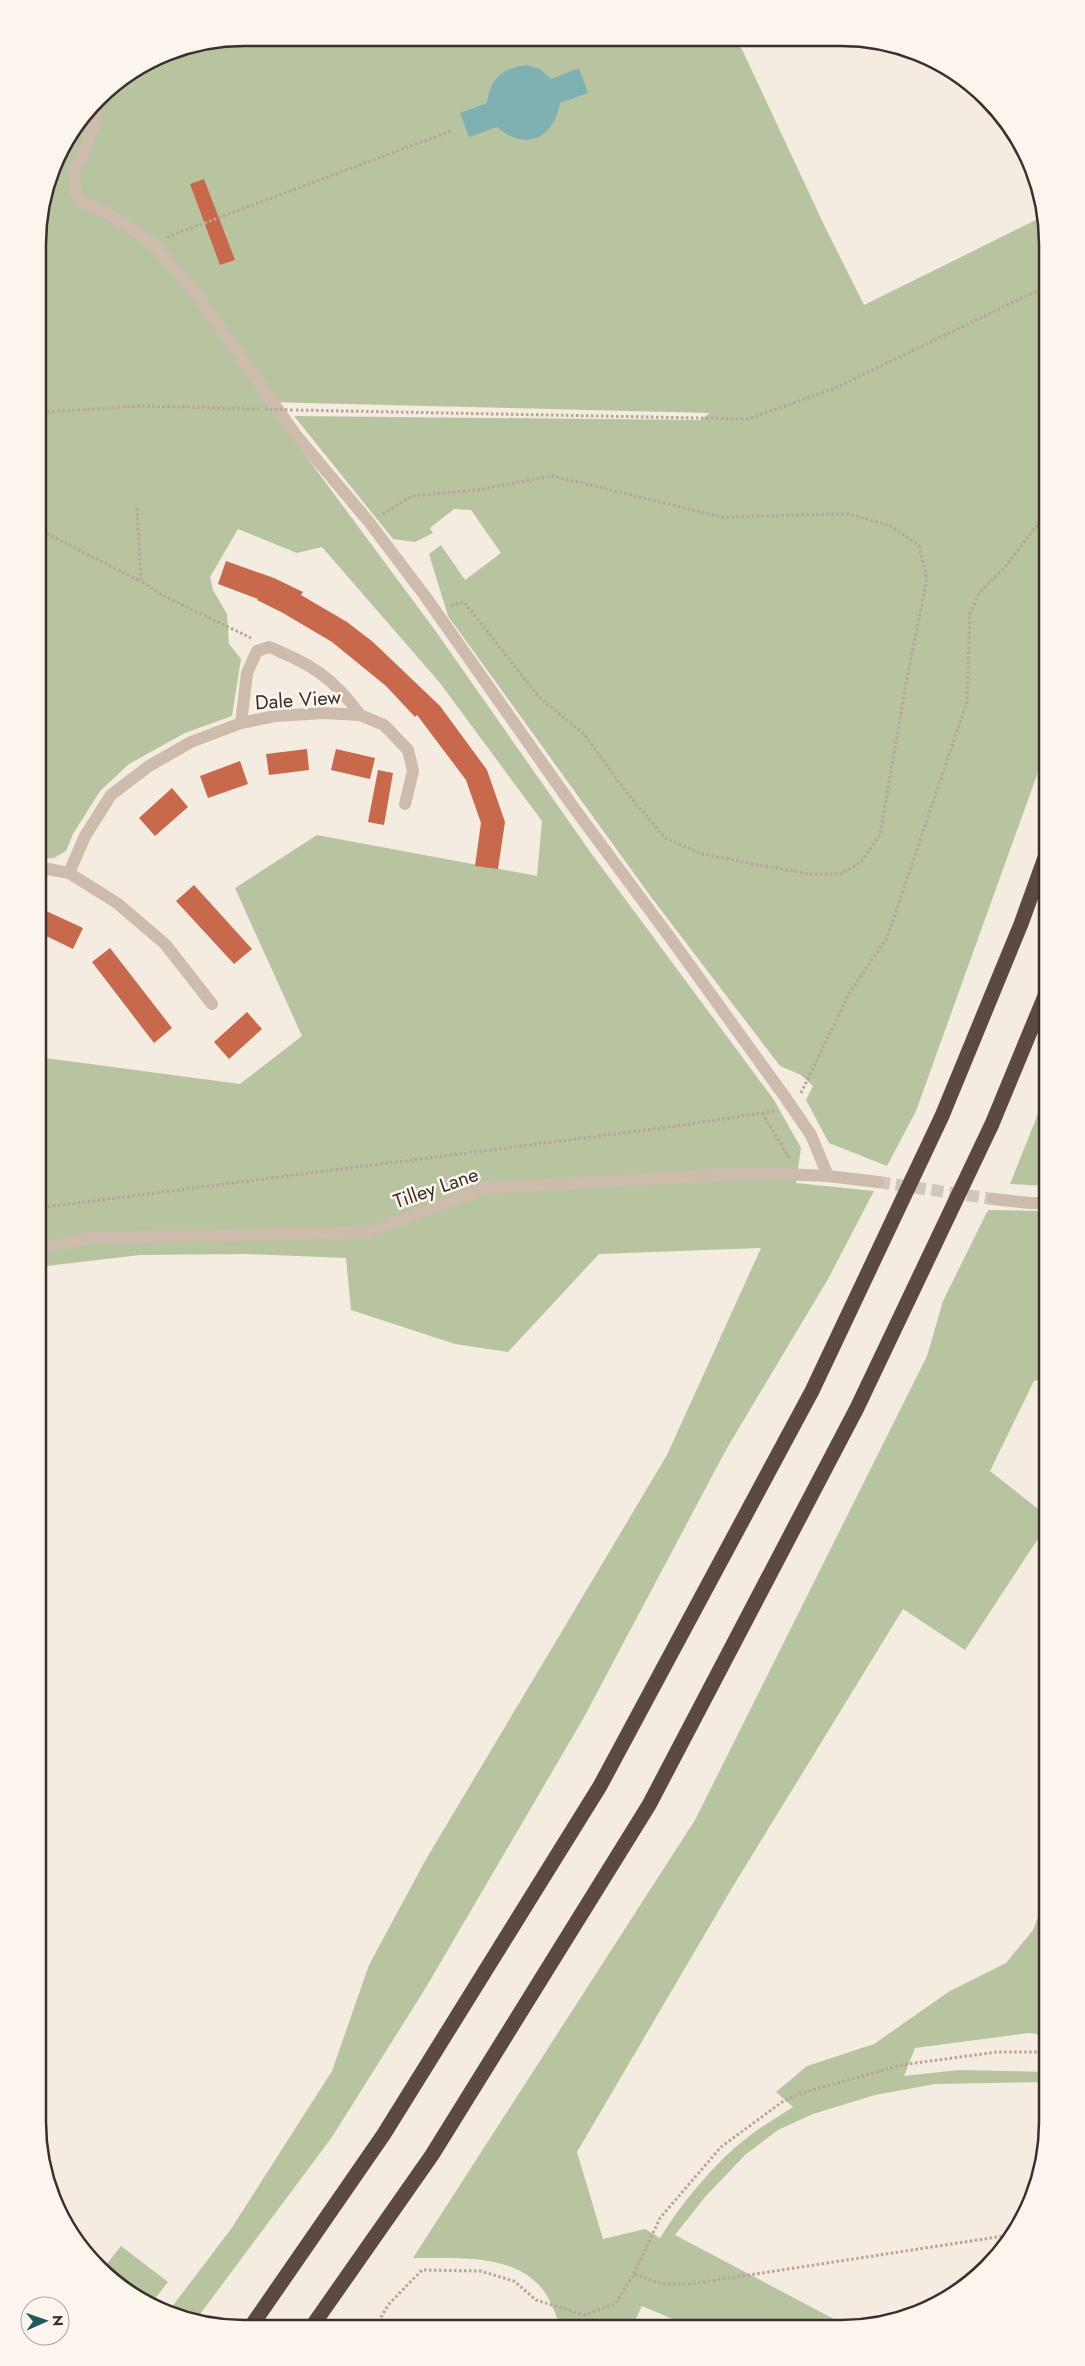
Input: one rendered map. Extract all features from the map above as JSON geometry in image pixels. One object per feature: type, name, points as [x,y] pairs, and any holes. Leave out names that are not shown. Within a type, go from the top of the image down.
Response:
[{"type":"highway","points":[[255,2320],[384,2134],[600,1786],[816,1382],[942,1116],[1039,872]]},
{"type":"highway","points":[[316,2320],[432,2155],[648,1805],[857,1408],[992,1124],[1039,1010]]},
{"type":"street","points":[[95,115],[96,119],[85,150],[74,170],[75,191],[82,202],[135,230],[156,247],[195,292],[296,436],[369,522],[435,611],[574,808],[666,931],[793,1108],[811,1135],[828,1176]]},
{"type":"street","points":[[241,724],[247,672],[257,651],[269,647],[304,661],[344,692],[360,715]]},
{"type":"street","name":"Dale View","points":[[69,872],[85,836],[111,795],[149,766],[191,742],[241,724],[275,716],[324,713],[360,715],[384,725],[408,750],[413,771],[405,804]]},
{"type":"street","points":[[46,868],[69,872],[118,903],[165,944],[212,1004]]},
{"type":"street","name":"Tilley Lane","points":[[46,1247],[91,1238],[370,1232],[485,1188],[758,1173],[828,1176],[878,1182]]},
{"type":"street","points":[[993,1199],[1039,1203]]},
{"type":"path","points":[[156,247],[164,238],[451,131]]},
{"type":"path","points":[[46,414],[141,406],[748,419],[833,389],[1039,290]]},
{"type":"path","points":[[369,522],[412,496],[476,490],[553,476],[722,517],[849,514],[891,526],[919,546],[927,579],[907,678],[880,835],[861,862],[841,874],[808,874],[702,854],[665,838],[627,793],[584,734],[538,697],[464,602],[435,611]]},
{"type":"path","points":[[138,508],[141,581]]},
{"type":"path","points":[[46,1207],[669,1128],[793,1108],[850,992],[886,938],[966,702],[970,613],[979,593],[1006,566],[1039,523]]},
{"type":"path","points":[[46,533],[141,581],[162,595],[269,647]]},
{"type":"path","points":[[762,1113],[791,1160]]},
{"type":"path","points":[[379,2320],[388,2305],[422,2270],[480,2272],[514,2282],[536,2300],[584,2315],[615,2304],[634,2274],[660,2218],[721,2147],[782,2102],[802,2093],[901,2065],[997,2052],[1039,2052]]},
{"type":"path","points":[[634,2274],[662,2284],[690,2284],[1001,2237]]},
{"type":"green space","points":[[245,46],[740,46],[825,227],[864,305],[1037,219],[1039,245],[1039,769],[916,1111],[887,1166],[829,1143],[806,1100],[813,1086],[801,1075],[780,1066],[651,897],[448,616],[429,554],[441,545],[465,580],[501,553],[471,510],[454,509],[430,528],[433,533],[415,542],[393,539],[294,416],[700,420],[710,413],[266,402],[437,633],[591,853],[774,1100],[801,1148],[796,1183],[874,1191],[828,1279],[727,1448],[583,1719],[425,1989],[332,2137],[200,2315],[172,2306],[231,2229],[332,2071],[369,1965],[425,1861],[667,1455],[761,1248],[599,1254],[508,1352],[455,1344],[351,1310],[346,1258],[246,1254],[140,1255],[46,1266],[46,1058],[240,1084],[302,1036],[235,888],[317,835],[537,876],[542,821],[440,683],[322,547],[297,553],[238,529],[210,577],[213,590],[227,614],[229,644],[241,659],[232,716],[185,733],[129,764],[100,791],[73,834],[66,851],[54,858],[46,858],[46,245],[48,219],[53,193],[61,169],[80,134],[104,104],[134,80],[169,61],[193,53]]},
{"type":"green space","points":[[1039,1111],[1039,1186],[1010,1184]]},
{"type":"green space","points":[[988,1210],[1039,1211],[1039,1380],[1034,1381],[990,1471],[1039,1510],[1039,1537],[965,1650],[903,1609],[732,1888],[577,2152],[603,2239],[645,2229],[660,2238],[689,2197],[723,2159],[753,2133],[793,2107],[776,2092],[807,2066],[874,2044],[950,1991],[1006,1963],[1033,1930],[1039,1915],[1039,2034],[1029,2033],[915,2048],[904,2076],[959,2070],[1039,2072],[1039,2082],[935,2084],[875,2095],[813,2114],[778,2130],[745,2155],[705,2197],[675,2235],[836,2320],[675,2320],[642,2306],[635,2320],[558,2320],[544,2291],[532,2278],[517,2270],[484,2260],[413,2258],[695,1820],[927,1356],[943,1301]]},
{"type":"green space","points":[[121,2246],[168,2282],[155,2298],[134,2286],[107,2264]]},
{"type":"water","points":[[526,65],[540,69],[551,79],[579,68],[588,93],[560,103],[552,125],[537,138],[528,140],[518,139],[497,127],[469,137],[460,113],[487,103],[491,87],[499,76],[510,69]]},
{"type":"building","points":[[204,179],[235,260],[220,265],[190,184]]},
{"type":"building","points":[[226,561],[274,578],[303,592],[301,595],[347,622],[373,642],[440,706],[487,770],[505,822],[498,869],[475,866],[481,823],[466,780],[417,715],[415,717],[386,686],[332,642],[258,599],[218,584]]},
{"type":"building","points":[[307,749],[309,770],[269,775],[266,754]]},
{"type":"building","points":[[336,749],[375,758],[370,779],[331,770]]},
{"type":"building","points":[[240,761],[248,784],[208,798],[200,776]]},
{"type":"building","points":[[378,770],[393,773],[384,825],[368,822]]},
{"type":"building","points":[[172,788],[188,807],[155,836],[139,818]]},
{"type":"building","points":[[194,885],[252,949],[234,964],[176,901]]},
{"type":"building","points":[[46,911],[83,928],[73,949],[46,936]]},
{"type":"building","points":[[110,948],[172,1028],[154,1043],[92,962]]},
{"type":"building","points":[[247,1012],[262,1029],[229,1059],[214,1042]]},
{"type":"tunnel","points":[[878,1182],[993,1199]]}]
